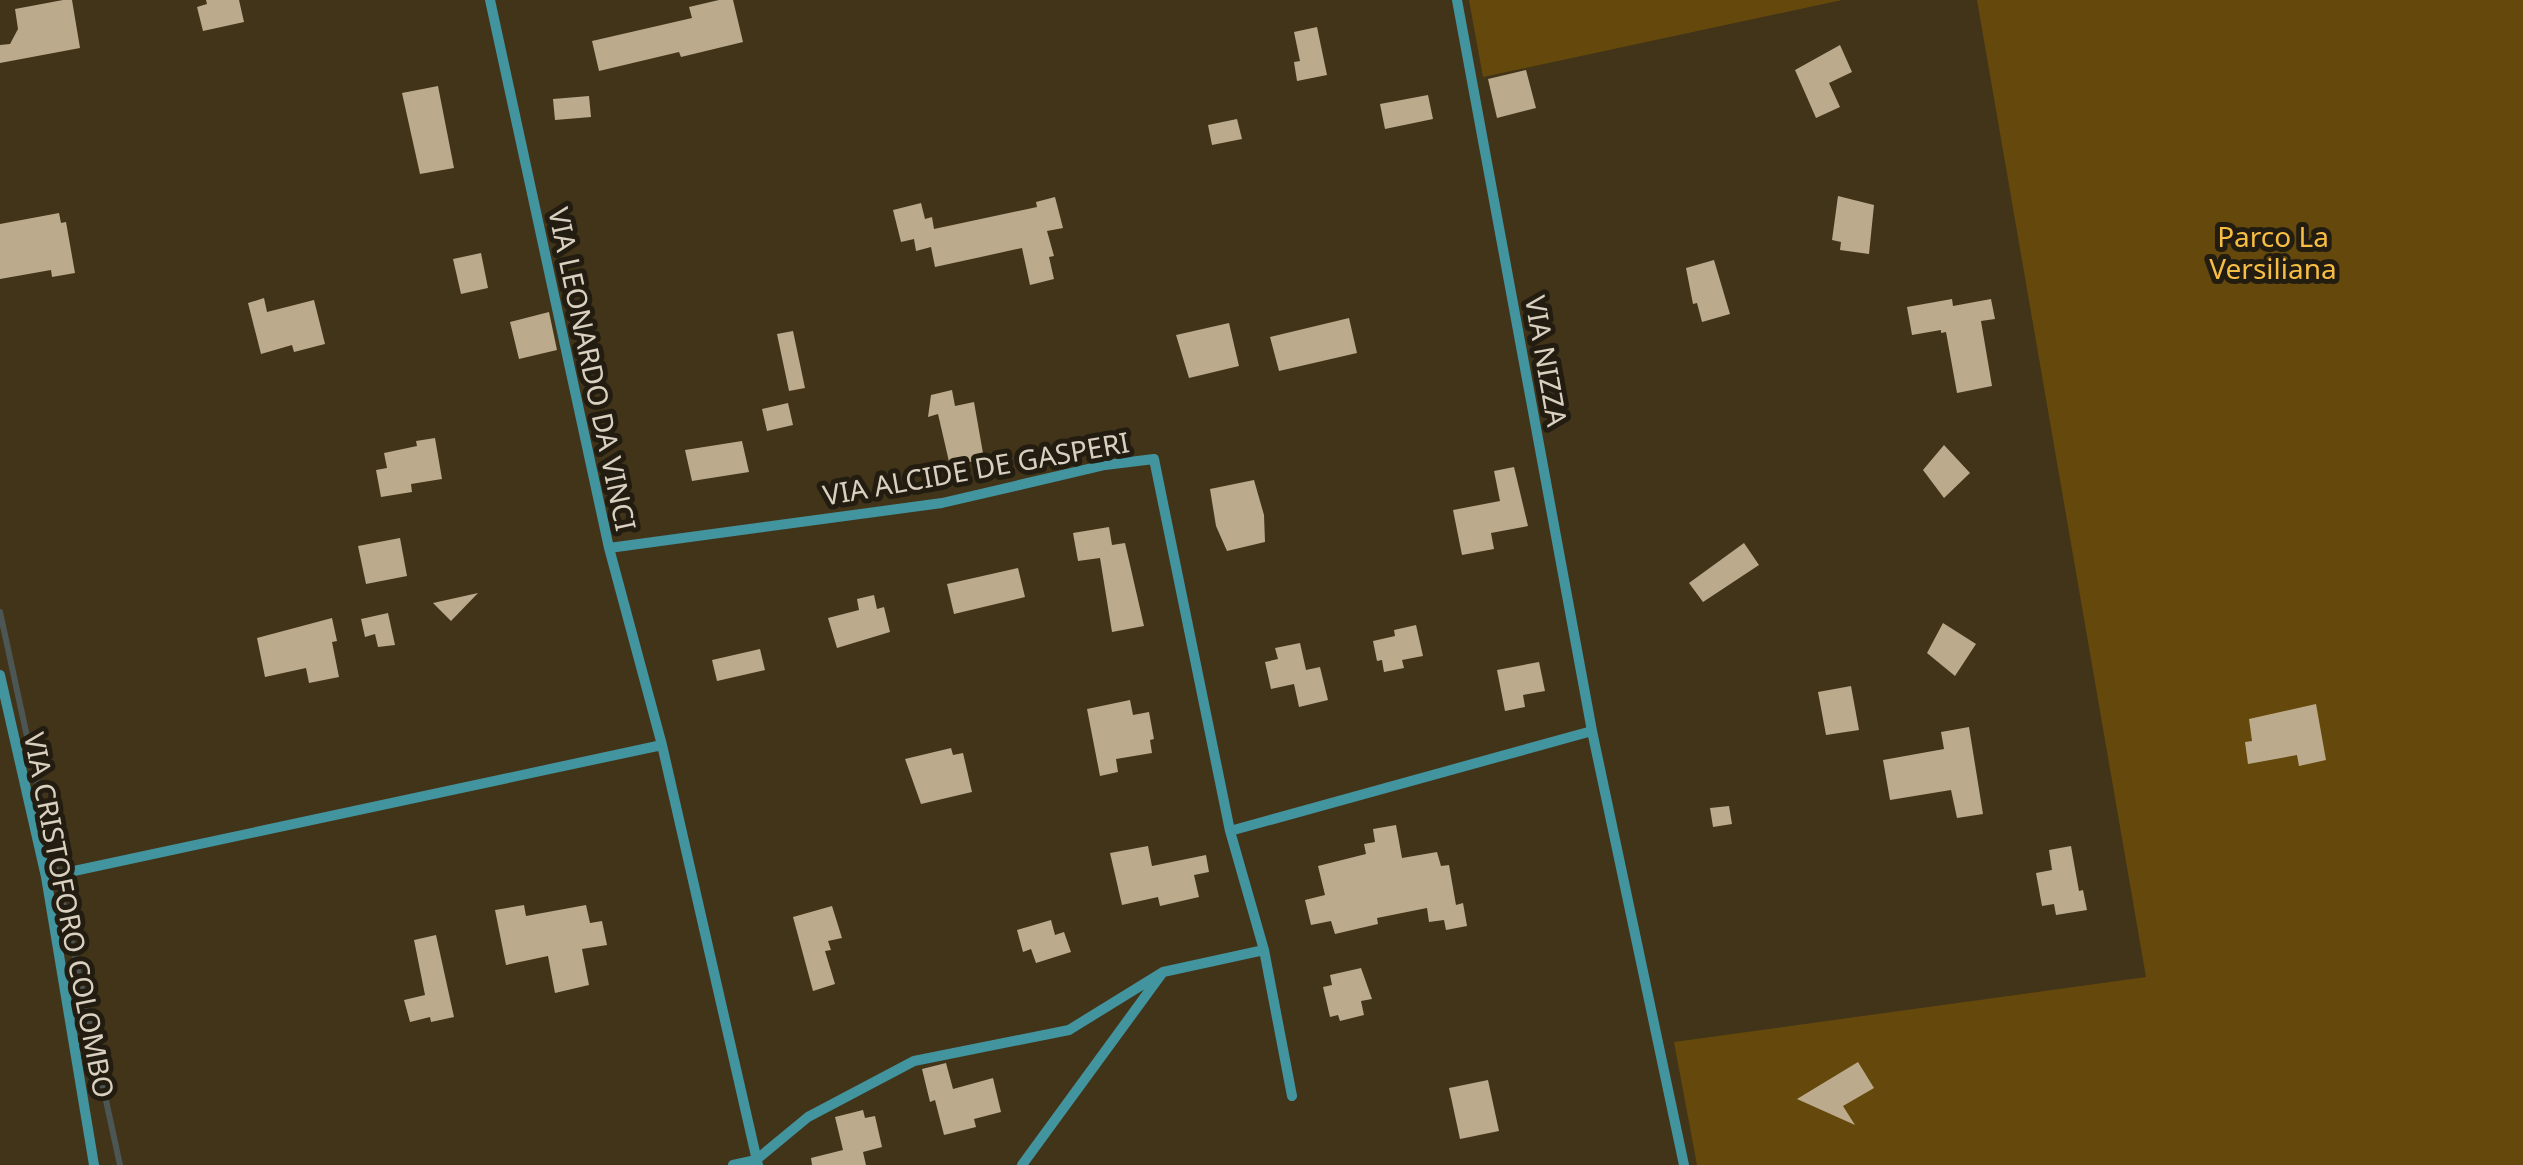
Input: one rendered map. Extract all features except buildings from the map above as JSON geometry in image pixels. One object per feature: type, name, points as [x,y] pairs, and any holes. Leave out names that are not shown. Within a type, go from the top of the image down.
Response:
[{"type":"street","name":"VIA LEONARDO DA VINCI","points":[[490,0],[609,548],[662,746],[757,1162]]},
{"type":"street","name":"VIA NIZZA","points":[[1457,0],[1592,731],[1684,1165]]},
{"type":"street","name":"VIA ALCIDE DE GASPERI","points":[[609,548],[942,503],[1105,465],[1154,458],[1230,831]]},
{"type":"street","name":"VIA CRISTOFORO COLOMBO","points":[[0,675],[47,877],[94,1165]]},
{"type":"street","points":[[1292,1096],[1264,950],[1230,831],[1592,731]]},
{"type":"street","points":[[47,877],[662,746]]},
{"type":"street","points":[[733,1165],[757,1162],[808,1117],[914,1061],[1068,1030],[1163,972],[1264,950]]},
{"type":"street","points":[[1022,1165],[1163,972]]},
{"type":"green space","points":[[1469,0],[1842,0],[1483,77]]},
{"type":"green space","name":"Parco La Versiliana","points":[[1977,0],[2523,0],[2523,1165],[1697,1165],[1674,1042],[2146,977]]},
{"type":"waterway","points":[[0,612],[120,1165]]}]
